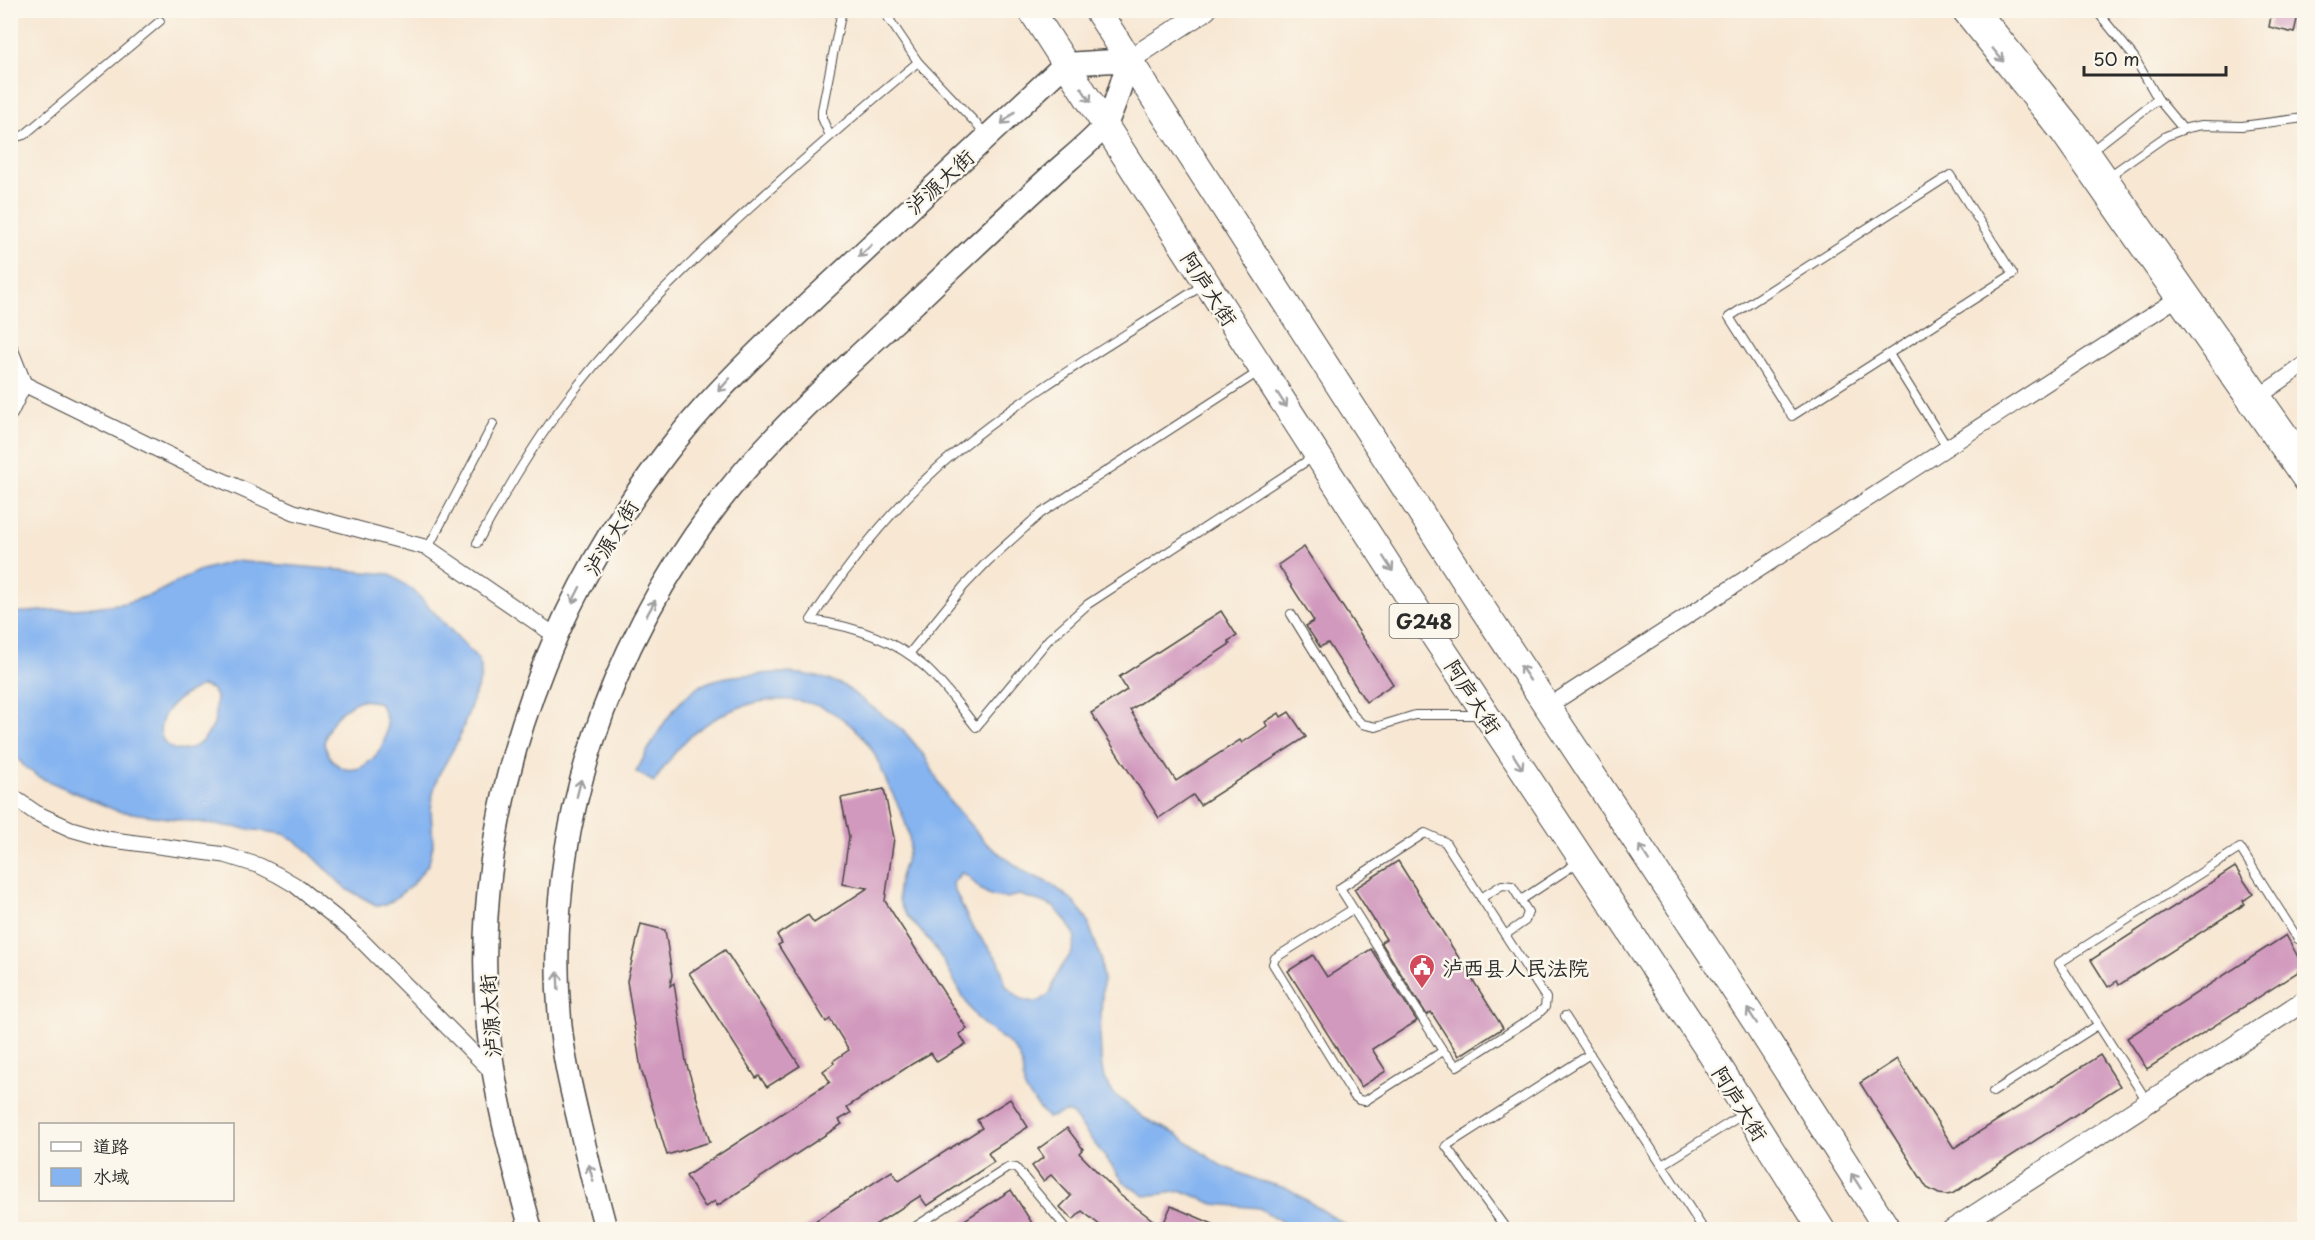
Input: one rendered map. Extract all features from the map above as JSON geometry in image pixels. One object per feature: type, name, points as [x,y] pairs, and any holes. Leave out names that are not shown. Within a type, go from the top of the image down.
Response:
[{"type":"highway","name":"阿庐大街","points":[[1031,10],[1822,1230]]},
{"type":"highway","name":"G248","points":[[1097,10],[1547,707],[1755,1021],[1888,1230]]},
{"type":"main road","points":[[606,1230],[564,1060],[558,1000],[557,939],[565,858],[577,796],[594,735],[628,652],[655,600],[697,532],[753,462],[822,389],[1105,125],[1129,60],[1065,64]]},
{"type":"main road","name":"泸源大街","points":[[531,1230],[493,1073],[487,1017],[485,938],[493,847],[512,756],[526,712],[556,636],[612,531],[667,452],[698,414],[773,337],[1065,64]]},
{"type":"street","points":[[1129,60],[1206,10]]},
{"type":"street","points":[[1961,10],[2061,134],[2182,295],[2261,395],[2304,457]]},
{"type":"street","points":[[1980,10],[2039,83],[2108,177],[2304,482]]},
{"type":"street","points":[[1547,707],[2182,295]]},
{"type":"street","points":[[10,349],[24,384],[208,474],[294,512],[428,548],[556,636]]},
{"type":"street","points":[[2261,395],[2304,365]]},
{"type":"street","points":[[10,413],[24,384]]},
{"type":"street","points":[[13,803],[71,829],[106,839],[225,855],[260,866],[278,875],[303,891],[351,930],[493,1073]]},
{"type":"street","points":[[1952,1230],[2304,1001]]},
{"type":"lane","points":[[830,136],[822,118],[822,110],[842,10]]},
{"type":"lane","points":[[883,10],[918,62],[988,136]]},
{"type":"lane","points":[[2096,10],[2134,57],[2158,99],[2183,129]]},
{"type":"lane","points":[[10,139],[24,135],[160,21]]},
{"type":"lane","points":[[477,543],[518,470],[541,435],[619,335],[736,220],[830,136],[918,62]]},
{"type":"lane","points":[[2090,152],[2158,99]]},
{"type":"lane","points":[[2108,177],[2166,136],[2183,129],[2202,125],[2242,126],[2304,118]]},
{"type":"lane","points":[[1950,175],[2013,274],[1889,354],[1792,416],[1729,316],[1950,175]]},
{"type":"lane","points":[[1207,283],[1011,409],[955,452],[882,525],[837,581],[811,620],[865,632],[909,654],[938,680],[976,727],[1049,639],[1088,604],[1317,454]]},
{"type":"lane","points":[[1889,354],[1947,447]]},
{"type":"lane","points":[[909,654],[964,586],[1013,537],[1040,514],[1262,369]]},
{"type":"lane","points":[[428,548],[493,424]]},
{"type":"lane","points":[[1291,614],[1354,716],[1362,724],[1376,727],[1402,718],[1429,714],[1487,716]]},
{"type":"lane","points":[[1425,833],[1444,842],[1546,998],[1545,1007],[1538,1014],[1457,1066],[1443,1051],[1353,909],[1340,888],[1425,833]]},
{"type":"lane","points":[[2147,1103],[2060,963],[2240,848],[2298,939]]},
{"type":"lane","points":[[1521,900],[1582,860]]},
{"type":"lane","points":[[1481,898],[1502,885],[1512,886],[1528,912],[1526,921],[1505,935]]},
{"type":"lane","points":[[1353,909],[1275,957],[1273,964],[1354,1096],[1365,1101],[1443,1051]]},
{"type":"lane","points":[[1565,1016],[1704,1230]]},
{"type":"lane","points":[[1993,1092],[2098,1025]]},
{"type":"lane","points":[[1507,1230],[1446,1146],[1590,1054]]},
{"type":"lane","points":[[1662,1165],[1747,1112]]},
{"type":"lane","points":[[910,1230],[1009,1167],[1016,1168],[1068,1230]]},
{"type":"water","points":[[234,561],[389,574],[413,590],[478,659],[481,677],[459,739],[438,776],[433,793],[431,810],[433,845],[429,863],[413,884],[392,901],[385,905],[376,905],[346,889],[305,848],[284,834],[117,811],[39,777],[25,767],[11,751],[11,613],[125,603],[154,594],[198,571]],"holes":[[[202,686],[211,689],[216,696],[213,726],[203,740],[193,748],[173,749],[161,736],[164,715],[177,700]],[[361,700],[378,702],[386,717],[386,733],[381,748],[371,760],[359,768],[346,769],[334,762],[324,744],[328,729],[336,717]]]},
{"type":"water","points":[[783,673],[810,675],[844,686],[904,731],[925,757],[950,802],[988,845],[1025,872],[1051,884],[1072,900],[1086,917],[1101,958],[1103,980],[1101,1061],[1104,1079],[1113,1093],[1144,1118],[1176,1134],[1220,1165],[1257,1180],[1289,1189],[1352,1229],[1291,1229],[1259,1208],[1214,1204],[1183,1191],[1145,1196],[1124,1182],[1072,1114],[1066,1112],[1048,1118],[1025,1089],[1021,1060],[1015,1050],[977,1018],[935,948],[901,906],[898,891],[900,877],[910,843],[903,817],[871,748],[850,725],[830,712],[809,703],[787,700],[764,701],[741,707],[719,716],[691,735],[654,782],[636,772],[666,720],[697,688],[709,682],[741,675]],"holes":[[[961,873],[967,875],[981,890],[992,896],[1006,898],[1019,895],[1054,907],[1074,933],[1072,952],[1057,974],[1050,993],[1040,1001],[1021,999],[1006,986],[999,961],[971,925],[954,889],[953,883]]]},
{"type":"building","points":[[2272,10],[2299,10],[2294,33],[2269,27]]},
{"type":"building","points":[[1304,547],[1393,684],[1366,702],[1328,643],[1320,647],[1306,626],[1314,621],[1278,565]]},
{"type":"building","points":[[1221,611],[1237,636],[1228,641],[1230,644],[1130,710],[1176,781],[1240,740],[1242,743],[1267,726],[1265,722],[1279,713],[1281,717],[1289,712],[1306,737],[1200,805],[1193,795],[1159,818],[1091,713],[1127,690],[1119,677]]},
{"type":"building","points":[[884,789],[894,838],[885,901],[967,1029],[959,1034],[966,1044],[937,1062],[931,1053],[912,1064],[847,1107],[851,1113],[839,1120],[842,1124],[717,1206],[715,1201],[705,1207],[686,1176],[830,1082],[823,1071],[849,1050],[830,1019],[826,1022],[778,945],[782,943],[777,935],[808,915],[814,923],[868,888],[842,884],[849,837],[841,798]]},
{"type":"building","points":[[1398,861],[1503,1028],[1459,1056],[1431,1012],[1427,1015],[1381,942],[1386,939],[1354,889]]},
{"type":"building","points":[[2235,867],[2253,894],[2243,901],[2245,904],[2119,985],[2117,981],[2108,987],[2091,960]]},
{"type":"building","points":[[641,924],[665,930],[672,975],[670,986],[674,983],[686,1062],[710,1142],[667,1155],[641,1069],[627,981]]},
{"type":"building","points":[[2286,935],[2304,968],[2147,1069],[2127,1038]]},
{"type":"building","points":[[1371,949],[1417,1021],[1372,1049],[1386,1071],[1361,1087],[1288,971],[1313,955],[1327,977]]},
{"type":"building","points":[[725,950],[800,1066],[767,1087],[759,1076],[756,1078],[689,973]]},
{"type":"building","points":[[2100,1055],[2120,1086],[1952,1194],[1946,1195],[1927,1188],[1860,1083],[1897,1059],[1954,1148]]},
{"type":"building","points":[[1010,1099],[1028,1127],[988,1153],[994,1162],[927,1206],[920,1196],[867,1230],[801,1230],[892,1171],[899,1181],[982,1128],[977,1120]]},
{"type":"building","points":[[1067,1128],[1083,1149],[1079,1153],[1120,1195],[1162,1227],[1171,1206],[1227,1230],[1106,1230],[1082,1211],[1073,1220],[1060,1207],[1071,1196],[1051,1175],[1043,1181],[1032,1166],[1044,1157],[1038,1149]]},
{"type":"building","points":[[1011,1190],[1032,1223],[1021,1230],[949,1230]]},
{"type":"place","name":"泸西县人民法院","points":[[1422,990]]}]
